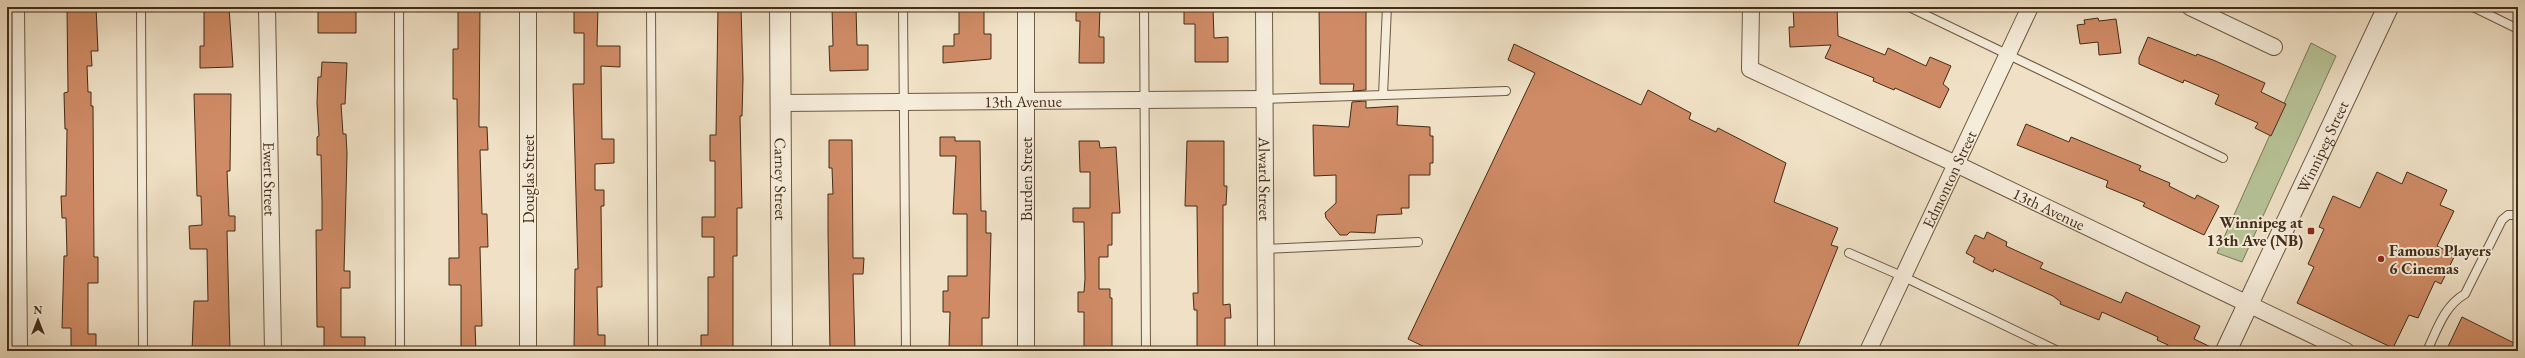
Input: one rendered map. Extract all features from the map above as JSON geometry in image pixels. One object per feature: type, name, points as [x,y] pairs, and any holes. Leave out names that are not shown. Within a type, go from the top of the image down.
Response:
[{"type":"street","points":[[16,7],[12,98],[19,351]]},
{"type":"street","name":"Ewert Street","points":[[267,7],[273,351]]},
{"type":"street","name":"Douglas Street","points":[[528,7],[528,351]]},
{"type":"street","name":"Carney Street","points":[[780,7],[782,103],[782,351]]},
{"type":"street","name":"Burden Street","points":[[1026,7],[1026,351]]},
{"type":"street","name":"Alward Street","points":[[1264,7],[1266,351]]},
{"type":"street","name":"13th Avenue","points":[[1751,7],[1750,69],[1956,164],[2346,351]]},
{"type":"street","name":"Edmonton Street","points":[[1868,351],[2030,7]]},
{"type":"street","points":[[2190,7],[2274,47]]},
{"type":"street","name":"Winnipeg Street","points":[[2226,351],[2388,7]]},
{"type":"street","name":"13th Avenue","points":[[782,103],[1265,99]]},
{"type":"lane","points":[[140,7],[143,351]]},
{"type":"lane","points":[[399,7],[400,351]]},
{"type":"lane","points":[[651,7],[653,351]]},
{"type":"lane","points":[[904,7],[906,351]]},
{"type":"lane","points":[[1144,7],[1146,351]]},
{"type":"lane","points":[[1383,95],[1386,7]]},
{"type":"lane","points":[[1909,7],[2223,158]]},
{"type":"lane","points":[[2473,7],[2518,28]]},
{"type":"lane","points":[[1265,99],[1506,91]]},
{"type":"lane","points":[[2427,351],[2447,310],[2454,301],[2465,294],[2502,220],[2508,215],[2518,215]]},
{"type":"lane","points":[[1265,249],[1418,242]]},
{"type":"lane","points":[[1849,254],[1904,277],[2058,351]]},
{"type":"green space","points":[[7,7],[20,7],[24,351],[7,351]]},
{"type":"green space","points":[[2311,43],[2336,56],[2242,262],[2217,253]]},
{"type":"building","points":[[67,7],[96,7],[98,51],[91,51],[92,66],[87,66],[88,92],[91,92],[91,106],[93,106],[94,257],[98,257],[98,283],[88,283],[88,334],[96,334],[96,351],[71,351],[71,328],[62,328],[64,256],[67,256],[66,218],[62,218],[61,196],[66,196],[67,129],[65,129],[64,93],[68,92]]},
{"type":"building","points":[[204,7],[229,7],[233,67],[200,68],[200,46],[204,46]]},
{"type":"building","points":[[318,7],[356,7],[356,33],[318,33]]},
{"type":"building","points":[[458,7],[480,7],[479,127],[487,127],[488,150],[480,150],[482,214],[487,214],[488,247],[480,247],[482,326],[475,326],[476,351],[461,351],[461,285],[449,285],[449,258],[459,258],[457,99],[453,99],[453,49],[458,49]]},
{"type":"building","points":[[574,7],[598,7],[597,46],[620,46],[620,67],[601,66],[602,139],[614,139],[614,163],[595,164],[595,190],[604,190],[604,206],[601,206],[602,287],[597,287],[598,335],[605,335],[605,351],[574,351],[575,269],[578,269],[573,84],[584,84],[584,33],[574,33]]},
{"type":"building","points":[[718,7],[741,7],[743,79],[742,116],[740,116],[742,208],[737,208],[737,256],[733,256],[733,351],[701,351],[701,335],[708,335],[708,277],[714,277],[714,237],[702,237],[702,217],[715,217],[715,161],[710,161],[710,135],[716,135]]},
{"type":"building","points":[[832,7],[856,7],[857,45],[868,45],[868,70],[830,71],[829,46],[833,46]]},
{"type":"building","points":[[959,7],[984,7],[984,34],[991,34],[991,59],[943,63],[943,46],[954,46],[954,34],[959,34]]},
{"type":"building","points":[[1076,7],[1100,7],[1099,37],[1104,37],[1104,63],[1079,63],[1080,21],[1076,21]]},
{"type":"building","points":[[1184,7],[1213,7],[1214,38],[1228,37],[1228,62],[1195,62],[1195,24],[1184,24]]},
{"type":"building","points":[[1319,7],[1366,7],[1366,90],[1353,91],[1354,84],[1320,84]]},
{"type":"building","points":[[1793,7],[1837,7],[1838,36],[1885,55],[1888,48],[1926,66],[1930,57],[1951,66],[1943,84],[1949,89],[1940,108],[1895,88],[1894,90],[1873,81],[1874,78],[1825,58],[1831,45],[1790,47],[1789,27],[1794,27]]},
{"type":"building","points":[[2098,18],[2099,21],[2116,19],[2121,53],[2099,55],[2098,42],[2080,44],[2077,25],[2085,24],[2084,20]]},
{"type":"building","points":[[2148,37],[2196,56],[2197,54],[2213,60],[2265,83],[2261,92],[2286,104],[2271,136],[2255,128],[2258,123],[2215,104],[2219,95],[2184,80],[2183,83],[2139,64],[2139,58]]},
{"type":"building","points":[[1514,44],[1641,105],[1648,90],[1691,113],[1689,119],[1716,132],[1718,128],[1786,163],[1774,202],[1838,228],[1831,245],[1838,247],[1796,351],[1433,351],[1408,339],[1535,73],[1508,60]]},
{"type":"building","points":[[322,62],[347,63],[345,104],[341,104],[343,134],[346,134],[347,154],[344,271],[350,271],[350,288],[341,288],[341,337],[365,337],[365,351],[324,351],[324,327],[317,327],[316,230],[322,230],[322,201],[321,155],[317,155],[317,137],[319,136],[317,103],[318,77],[321,77]]},
{"type":"building","points":[[194,94],[231,94],[230,171],[227,171],[229,216],[235,216],[235,231],[227,231],[230,351],[192,351],[194,301],[208,301],[207,249],[190,249],[189,226],[202,225],[201,196],[197,196]]},
{"type":"building","points":[[1366,101],[1366,108],[1398,106],[1397,125],[1430,127],[1430,136],[1433,136],[1433,163],[1430,163],[1430,175],[1409,175],[1409,208],[1401,208],[1402,214],[1377,215],[1375,233],[1350,232],[1347,235],[1340,235],[1326,218],[1325,213],[1336,203],[1336,175],[1314,176],[1313,125],[1349,127],[1352,102]]},
{"type":"building","points":[[2026,124],[2069,142],[2071,137],[2141,166],[2139,170],[2170,183],[2169,186],[2195,199],[2197,195],[2219,206],[2204,235],[2143,206],[2145,203],[2106,187],[2108,181],[2017,145]]},
{"type":"building","points":[[940,137],[955,137],[955,141],[980,141],[981,211],[986,211],[986,233],[991,233],[989,318],[982,318],[982,351],[949,349],[950,312],[943,312],[943,291],[948,291],[948,276],[967,276],[967,214],[953,214],[956,156],[940,156]]},
{"type":"building","points":[[829,140],[852,140],[853,258],[864,258],[863,274],[853,274],[855,351],[830,351],[828,194],[833,194],[832,168],[829,168]]},
{"type":"building","points":[[1079,141],[1099,141],[1100,148],[1116,147],[1120,213],[1112,213],[1112,245],[1108,245],[1108,257],[1099,257],[1099,289],[1110,289],[1110,298],[1112,298],[1112,351],[1084,351],[1084,312],[1078,312],[1078,292],[1084,292],[1084,222],[1073,222],[1073,208],[1090,208],[1090,172],[1080,172]]},
{"type":"building","points":[[1187,141],[1224,141],[1224,186],[1227,186],[1226,205],[1223,205],[1223,305],[1230,304],[1231,318],[1225,318],[1225,351],[1197,351],[1197,310],[1194,310],[1193,293],[1198,293],[1197,206],[1185,206]]},
{"type":"building","name":"Famous Players 6 Cinemas","points":[[2377,172],[2402,184],[2407,172],[2447,190],[2440,205],[2454,211],[2437,246],[2455,255],[2441,284],[2435,281],[2418,318],[2409,315],[2393,348],[2297,303],[2314,267],[2308,264],[2324,229],[2319,227],[2333,196],[2360,208]]},
{"type":"building","points":[[1987,232],[2007,242],[2006,246],[2043,263],[2040,268],[2121,303],[2126,292],[2200,326],[2194,339],[2215,349],[2215,351],[2165,351],[2168,345],[2157,340],[2158,337],[2102,312],[2099,320],[2060,304],[2061,302],[2053,296],[1994,269],[1993,272],[1973,262],[1975,258],[1966,253],[1975,235],[1984,239]]},
{"type":"building","points":[[2462,317],[2518,345],[2518,351],[2446,351]]},
{"type":"place","name":"Winnipeg at 13th Ave (NB)","points":[[2311,231]]},
{"type":"place","name":"Famous Players 6 Cinemas","points":[[2381,259]]}]
